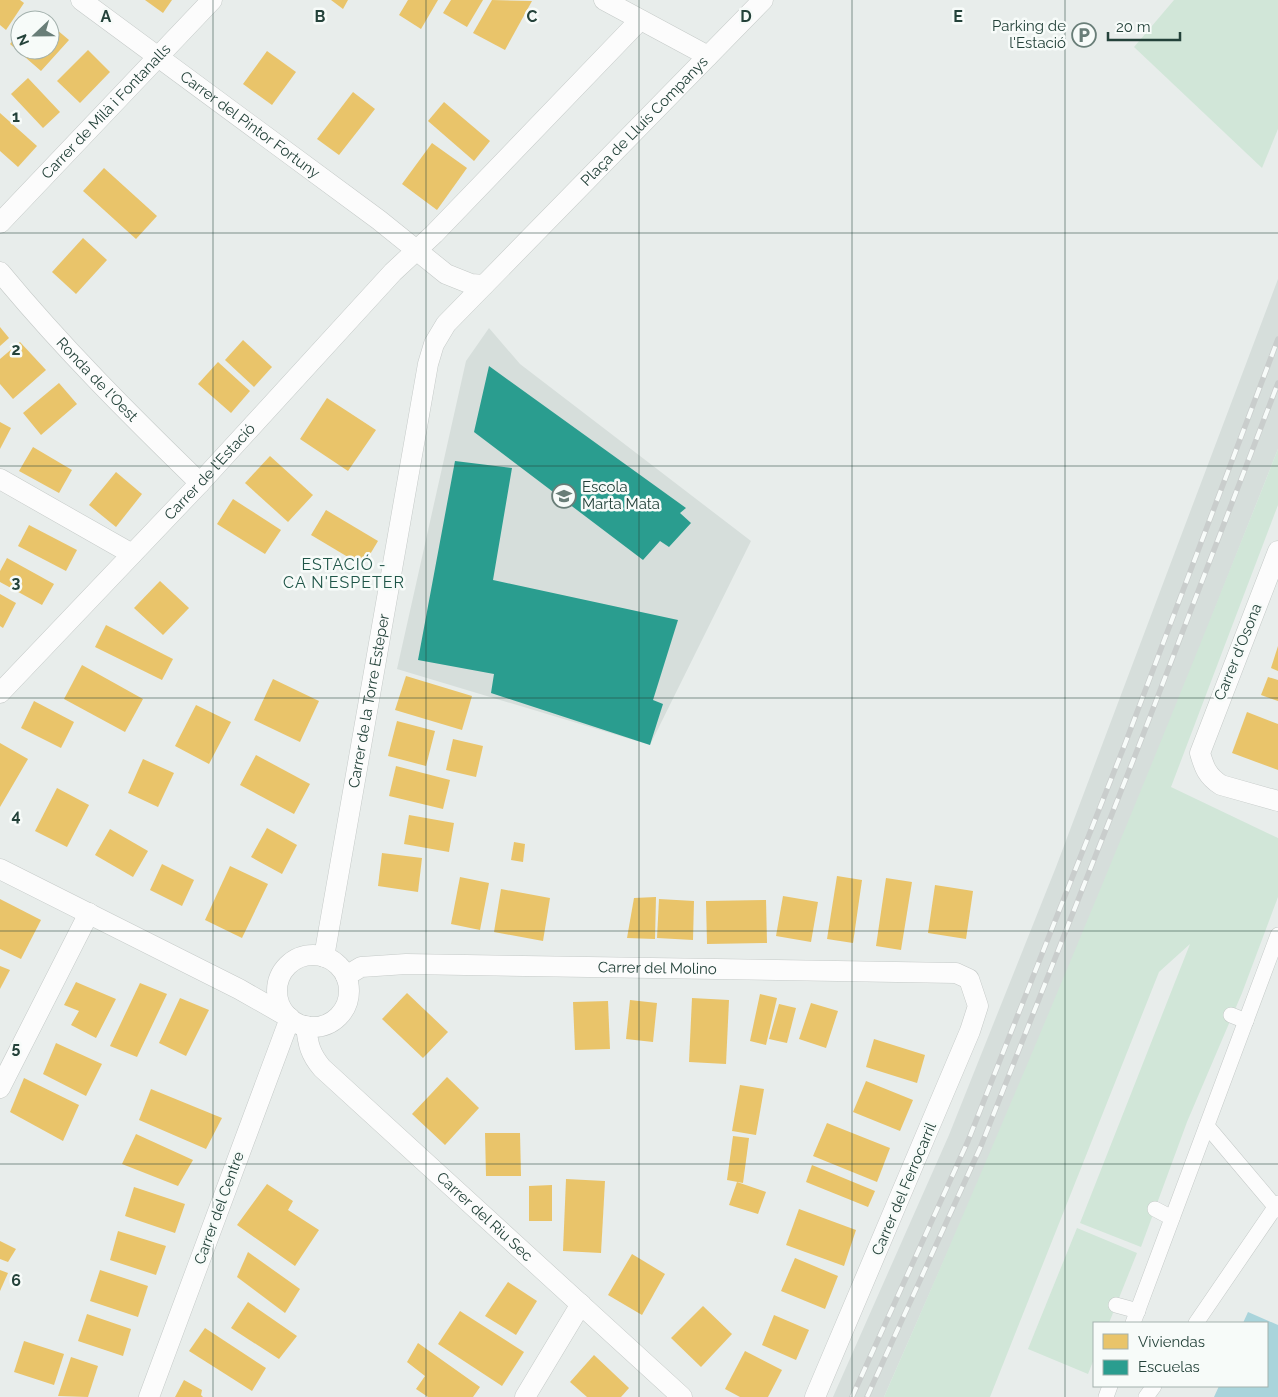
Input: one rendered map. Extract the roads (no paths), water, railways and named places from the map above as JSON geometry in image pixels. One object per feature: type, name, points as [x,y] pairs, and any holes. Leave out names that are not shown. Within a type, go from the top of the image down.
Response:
[{"type":"street","name":"Carrer del Pintor Fortuny","points":[[81,0],[417,250]]},
{"type":"street","name":"Carrer de Milà i Fontanalls","points":[[0,223],[212,0]]},
{"type":"street","name":"Plaça de Lluís Companys","points":[[484,285],[708,56],[604,0]]},
{"type":"street","points":[[708,56],[763,0]]},
{"type":"street","points":[[484,285],[471,284],[446,274],[417,250],[640,20]]},
{"type":"street","name":"Carrer de l'Estació","points":[[0,693],[200,483],[392,272],[417,250]]},
{"type":"street","name":"Ronda de l'Oest","points":[[0,272],[49,332],[200,483]]},
{"type":"street","name":"Carrer de la Torre Esteper","points":[[324,957],[428,364],[434,344],[446,324],[484,285]]},
{"type":"street","points":[[0,479],[132,554]]},
{"type":"street","name":"Carrer d'Osona","points":[[1278,551],[1200,753],[1206,771],[1212,780],[1278,802]]},
{"type":"street","points":[[0,869],[239,988],[298,1022],[313,1027],[330,1023],[340,1015],[347,1005],[349,988],[346,976],[336,962],[324,957],[309,955],[297,959],[287,967],[280,978],[278,990],[280,1003],[298,1022]]},
{"type":"street","points":[[0,1088],[89,913]]},
{"type":"street","points":[[1116,1305],[1135,1317],[1246,1021],[1256,973],[1278,935]]},
{"type":"street","name":"Carrer del Molino","points":[[346,976],[361,967],[406,964],[956,972],[969,979]]},
{"type":"street","points":[[239,988],[251,990],[280,978]]},
{"type":"street","name":"Carrer del Ferrocarril","points":[[815,1397],[970,1030],[978,1006],[969,979]]},
{"type":"street","points":[[1231,1016],[1246,1021]]},
{"type":"street","name":"Carrer del Riu Sec","points":[[298,1022],[312,1056],[322,1068],[682,1397]]},
{"type":"street","name":"Carrer del Centre","points":[[149,1397],[298,1022]]},
{"type":"street","points":[[1197,1322],[1277,1207],[1207,1126]]},
{"type":"street","points":[[1155,1209],[1172,1218]]},
{"type":"street","points":[[525,1397],[581,1304]]},
{"type":"water","points":[[1248,1312],[1278,1325],[1278,1397],[1214,1397],[1219,1387],[1268,1387],[1268,1322],[1243,1322]]},
{"type":"railway","points":[[852,1397],[968,1141],[1125,744],[1278,339]]},
{"type":"railway","points":[[867,1397],[981,1146],[1138,748],[1278,383]]},
{"type":"place","name":"Parking de l'Estació","points":[[1084,35]]},
{"type":"place","name":"Escola Marta Mata","points":[[564,496]]},
{"type":"district","name":"ESTACIÓ - CA N'ESPETER","points":[[344,573]]}]
